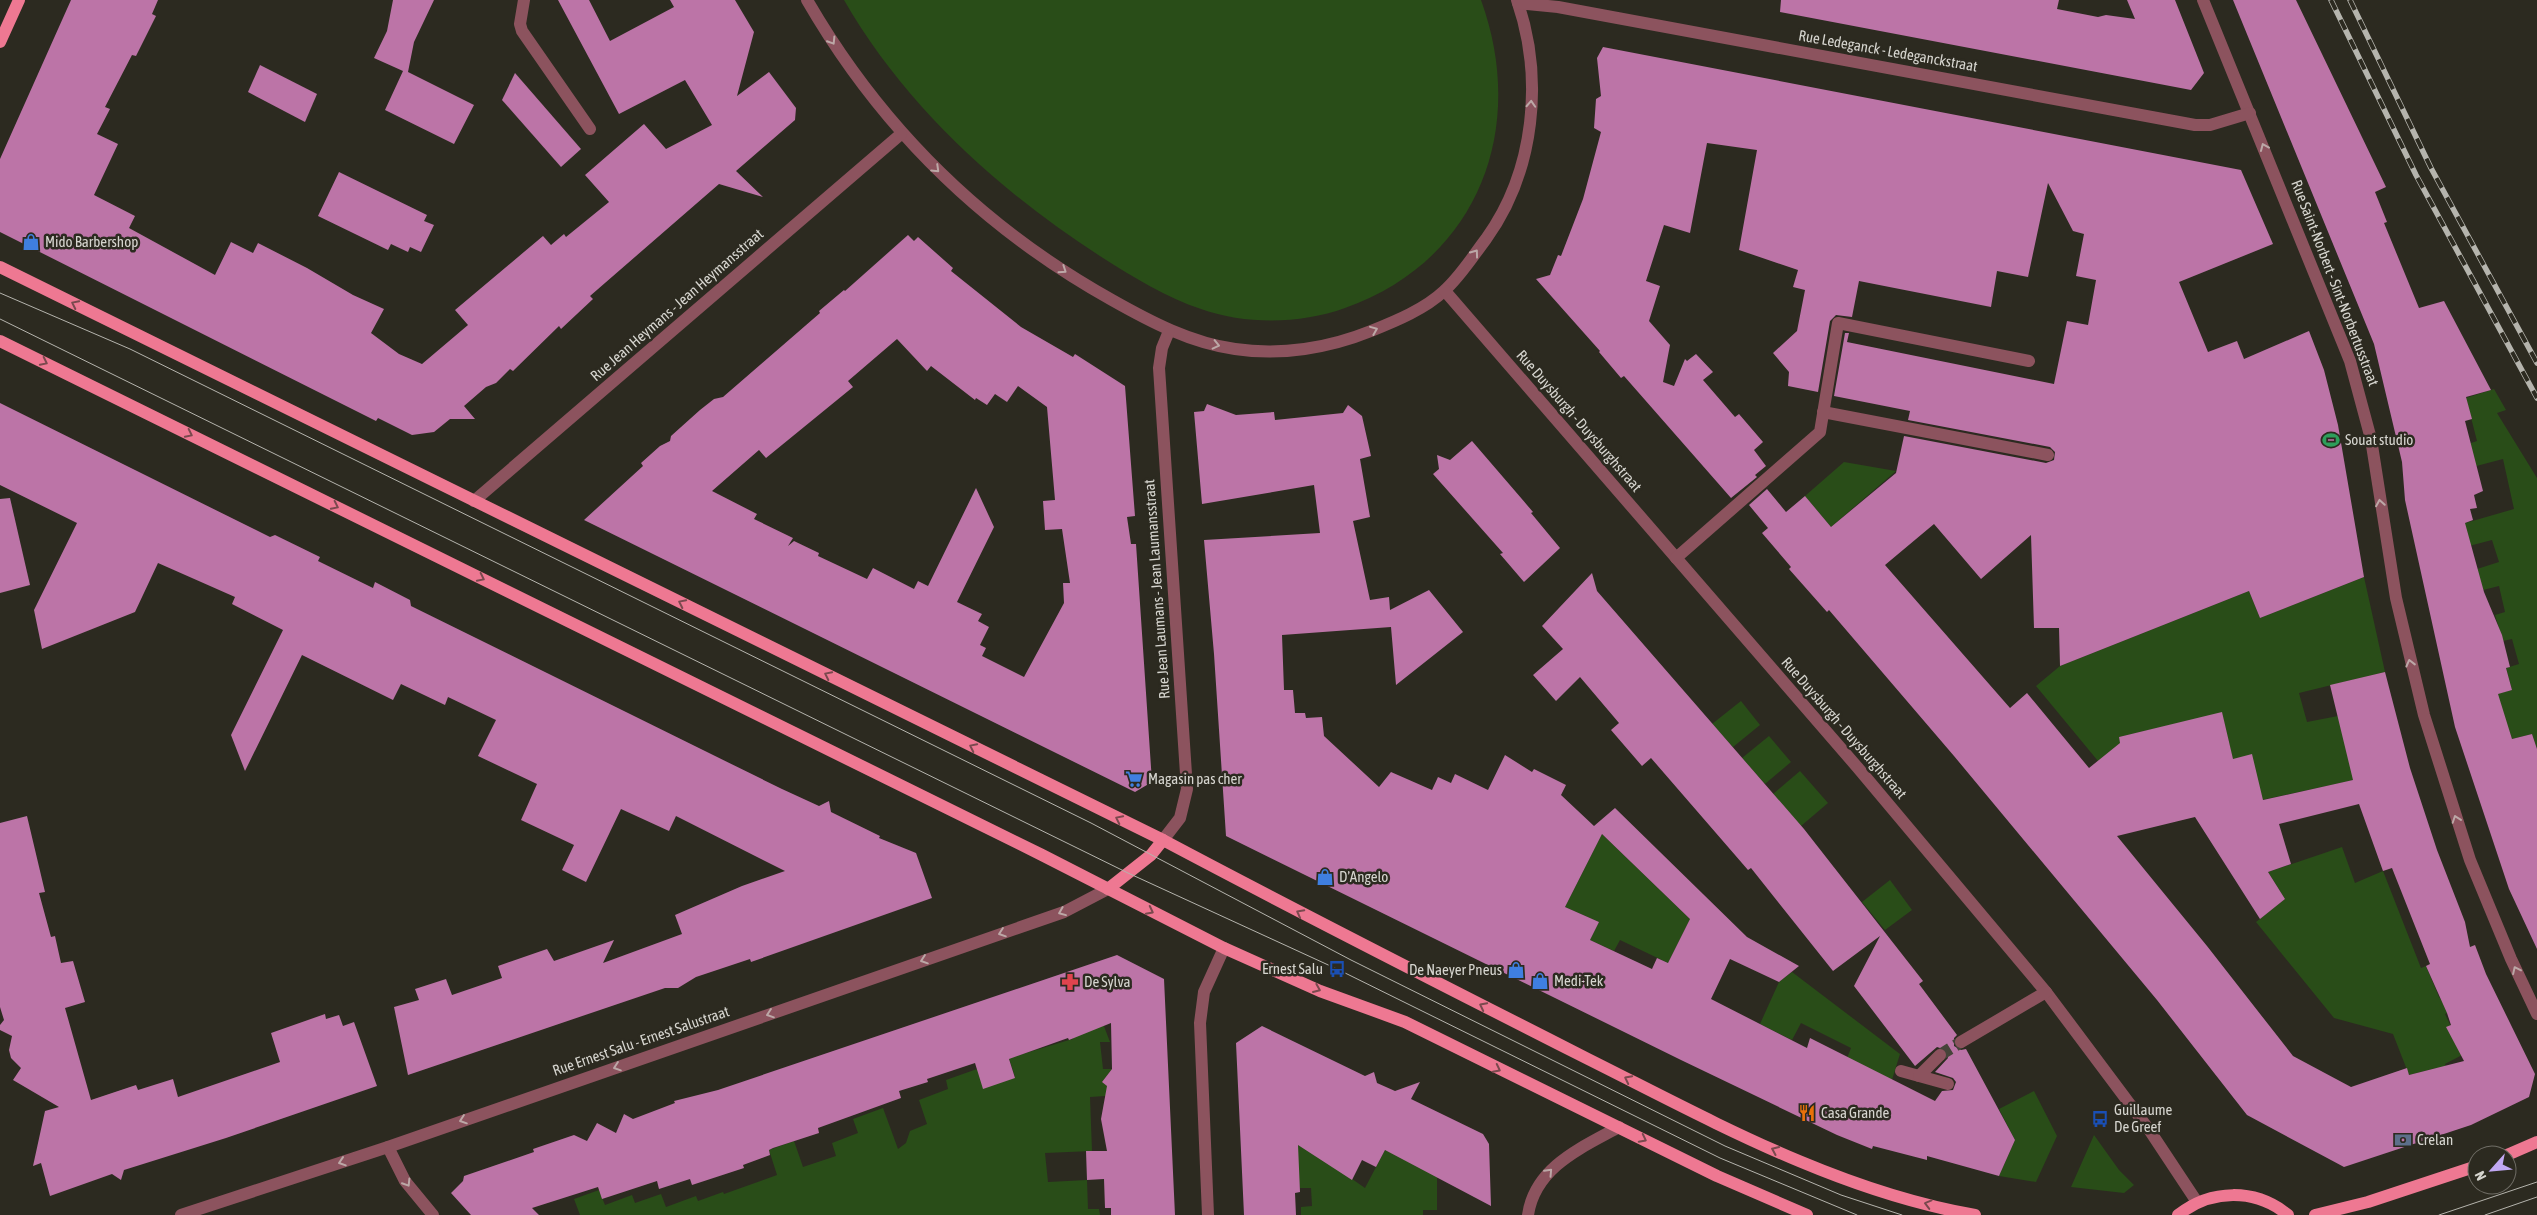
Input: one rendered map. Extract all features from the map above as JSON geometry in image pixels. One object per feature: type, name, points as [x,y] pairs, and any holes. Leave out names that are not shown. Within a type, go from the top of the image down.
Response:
[{"type":"main road","points":[[0,42],[19,0]]},
{"type":"main road","points":[[0,267],[1163,840],[1343,936],[1730,1130],[1847,1180],[1899,1197],[1975,1215]]},
{"type":"main road","points":[[0,341],[1224,948],[1328,994],[1398,1019],[1717,1176],[1808,1215]]},
{"type":"main road","points":[[1108,889],[1151,855],[1163,840]]},
{"type":"main road","points":[[2517,1151],[2537,1142]]},
{"type":"main road","points":[[2315,1215],[2377,1199],[2467,1169]]},
{"type":"main road","points":[[2178,1215],[2197,1202],[2214,1197],[2248,1196],[2264,1200],[2288,1215]]},
{"type":"street","points":[[524,0],[520,28],[590,128]]},
{"type":"street","points":[[807,0],[839,52],[901,134],[962,193],[1040,255],[1084,284],[1169,331],[1234,349],[1269,352],[1301,350],[1349,340],[1416,310],[1445,291],[1494,227],[1516,183],[1530,123],[1532,64],[1528,38],[1518,2]]},
{"type":"street","name":"Rue Saint-Norbert - Sint-Norbertusstraat","points":[[2203,0],[2350,361],[2370,439],[2398,606],[2427,724],[2470,860],[2511,959],[2537,1014]]},
{"type":"street","name":"Rue Ledeganck - Ledeganckstraat","points":[[1518,2],[1558,7],[2196,125],[2210,125],[2250,113]]},
{"type":"street","name":"Rue Jean Heymans - Jean Heymansstraat","points":[[474,501],[901,134]]},
{"type":"street","name":"Rue Duysburgh - Duysburghstraat","points":[[1445,291],[1858,768],[2046,992],[2150,1131],[2197,1202]]},
{"type":"street","points":[[1676,558],[1820,432],[1838,323],[2029,361]]},
{"type":"street","name":"Rue Jean Laumans - Jean Laumansstraat","points":[[1163,840],[1180,818],[1187,789],[1159,368],[1162,348],[1169,331]]},
{"type":"street","points":[[1823,412],[2048,455]]},
{"type":"street","name":"Rue Ernest Salu - Ernest Salustraat","points":[[181,1215],[388,1147],[1064,912],[1108,889]]},
{"type":"street","points":[[1208,1215],[1200,1023],[1204,992],[1224,948]]},
{"type":"street","points":[[1961,1042],[2046,992]]},
{"type":"street","points":[[1919,1076],[1940,1055]]},
{"type":"street","points":[[1901,1070],[1948,1084]]},
{"type":"street","points":[[1528,1215],[1536,1188],[1557,1164],[1619,1127]]},
{"type":"street","points":[[388,1147],[405,1181],[433,1215]]},
{"type":"green space","points":[[844,0],[1481,0],[1494,48],[1498,96],[1494,142],[1480,185],[1459,224],[1429,258],[1391,287],[1345,308],[1310,317],[1292,320],[1236,318],[1201,309],[1150,286],[1065,233],[1028,205],[958,144],[925,111],[868,39]]},
{"type":"green space","points":[[2494,389],[2506,410],[2497,413],[2537,478],[2537,749],[2532,734],[2512,739],[2496,694],[2512,690],[2506,668],[2519,664],[2512,639],[2503,641],[2495,615],[2505,612],[2499,586],[2483,590],[2477,569],[2499,562],[2492,540],[2469,546],[2455,526],[2514,509],[2503,459],[2465,469],[2459,447],[2477,441],[2466,398]]},
{"type":"green space","points":[[1844,462],[1896,471],[1831,527],[1805,496]]},
{"type":"green space","points":[[2364,577],[2385,672],[2299,693],[2307,722],[2338,716],[2354,780],[2243,804],[2222,713],[2119,737],[2129,777],[2117,784],[2036,686],[2060,666],[2249,591],[2260,618]]},
{"type":"green space","points":[[1741,701],[1760,725],[1733,747],[1712,724]]},
{"type":"green space","points":[[1769,736],[1791,762],[1765,784],[1742,758]]},
{"type":"green space","points":[[1800,771],[1828,803],[1801,826],[1773,794]]},
{"type":"green space","points":[[1602,834],[1690,919],[1668,963],[1620,940],[1614,951],[1590,940],[1599,922],[1565,907]]},
{"type":"green space","points":[[2342,847],[2355,883],[2383,871],[2421,968],[2426,966],[2439,997],[2452,1011],[2445,1014],[2464,1054],[2445,1064],[2447,1071],[2436,1068],[2409,1075],[2393,1034],[2334,1018],[2256,922],[2285,899],[2268,872]]},
{"type":"green space","points":[[1890,880],[1912,910],[1885,930],[1862,902]]},
{"type":"green space","points":[[1792,972],[1900,1054],[1891,1083],[1847,1058],[1851,1048],[1801,1023],[1792,1040],[1760,1024],[1779,982]]},
{"type":"green space","points":[[1102,1021],[1110,1042],[1100,1042],[1103,1069],[1112,1069],[1102,1082],[1120,1095],[1090,1097],[1092,1151],[1045,1153],[1048,1182],[1087,1180],[1088,1209],[1099,1209],[1100,1215],[580,1215],[574,1199],[599,1190],[605,1205],[632,1195],[635,1203],[661,1194],[666,1207],[696,1196],[698,1201],[723,1192],[724,1194],[777,1175],[769,1150],[794,1141],[803,1167],[836,1156],[832,1143],[858,1133],[853,1119],[883,1108],[898,1149],[906,1143],[910,1131],[927,1124],[919,1100],[948,1089],[946,1080],[977,1069],[1015,1077],[1009,1058],[1073,1039],[1071,1032]]},
{"type":"green space","points":[[2034,1091],[2057,1136],[2036,1182],[1999,1176],[2015,1140],[1999,1109]]},
{"type":"green space","points":[[1289,1135],[1365,1188],[1385,1150],[1437,1172],[1437,1210],[1423,1210],[1423,1215],[1301,1215],[1301,1207],[1312,1206],[1311,1188],[1300,1188]]},
{"type":"green space","points":[[2094,1135],[2119,1170],[2134,1185],[2124,1193],[2071,1187]]},
{"type":"building","points":[[71,0],[158,0],[152,14],[156,16],[136,56],[132,55],[105,107],[110,109],[97,134],[118,144],[94,195],[135,216],[129,228],[215,275],[231,242],[253,253],[258,243],[307,268],[353,295],[384,309],[371,333],[399,354],[422,364],[468,325],[455,310],[543,236],[551,245],[564,234],[566,237],[609,202],[585,175],[644,124],[666,149],[712,125],[685,80],[619,114],[558,0],[589,0],[610,41],[674,7],[670,0],[735,0],[754,32],[737,96],[769,72],[796,108],[795,120],[736,171],[763,197],[719,184],[590,296],[593,299],[561,329],[559,326],[513,371],[510,369],[496,383],[486,387],[464,406],[475,419],[450,419],[434,432],[412,435],[378,418],[376,421],[0,232],[0,159]]},
{"type":"building","points":[[393,0],[434,0],[414,42],[408,72],[474,105],[454,144],[385,110],[403,71],[374,58],[387,31]]},
{"type":"building","points":[[1781,0],[2059,0],[2057,9],[2098,17],[2106,15],[2135,19],[2127,0],[2175,0],[2204,73],[2191,90],[1780,12]]},
{"type":"building","points":[[2233,0],[2296,0],[2386,187],[2375,192],[2387,222],[2384,223],[2419,308],[2444,301],[2491,390],[2466,397],[2472,419],[2465,421],[2483,491],[2474,495],[2477,508],[2470,509],[2473,520],[2465,523],[2484,592],[2502,635],[2510,667],[2506,668],[2512,690],[2498,694],[2512,739],[2532,734],[2537,749],[2537,949],[2509,889],[2455,727],[2405,500],[2402,462],[2374,344]]},
{"type":"building","points":[[1603,47],[2241,170],[2273,244],[2179,282],[2208,352],[2237,341],[2244,359],[2309,331],[2324,370],[2338,425],[2364,577],[2260,618],[2249,591],[2060,666],[2059,628],[2034,628],[2031,535],[1981,579],[1934,524],[1885,565],[2010,708],[2027,693],[2089,768],[2120,743],[2119,737],[2222,712],[2233,759],[2252,754],[2263,800],[2353,780],[2330,685],[2385,672],[2410,768],[2437,850],[2465,922],[2470,947],[2475,945],[2486,974],[2535,1074],[2529,1097],[2471,1125],[2344,1167],[2247,1115],[2157,1000],[1954,756],[1829,610],[1827,612],[1789,569],[1791,567],[1762,533],[1768,528],[1749,505],[1767,489],[1786,512],[1805,496],[1831,527],[1896,473],[1904,436],[2046,463],[2054,460],[2055,452],[2050,447],[1908,420],[1910,411],[1834,396],[1845,333],[1849,333],[1847,342],[2054,384],[2067,321],[2088,325],[2096,280],[2076,276],[2084,234],[2073,231],[2048,183],[2028,277],[1997,271],[1991,307],[1859,281],[1852,317],[1836,315],[1830,321],[1818,392],[1788,386],[1789,372],[1773,353],[1797,331],[1805,290],[1793,287],[1798,270],[1739,250],[1757,150],[1707,143],[1690,233],[1664,225],[1646,281],[1660,286],[1649,321],[1670,345],[1663,382],[1674,386],[1685,359],[1687,361],[1696,354],[1713,372],[1703,380],[1735,417],[1739,414],[1763,442],[1754,450],[1766,466],[1755,475],[1757,477],[1731,498],[1624,376],[1621,378],[1600,351],[1536,279],[1550,275],[1558,255],[1561,256],[1583,199],[1601,132],[1594,128],[1596,99],[1601,96],[1597,58]],"holes":[[[2359,804],[2383,871],[2392,868],[2430,964],[2426,966],[2447,1013],[2451,1025],[2446,1027],[2464,1061],[2409,1075],[2407,1068],[2351,1087],[2293,1056],[2207,946],[2117,836],[2195,817],[2260,919],[2285,899],[2268,872],[2291,864],[2279,824]]]},
{"type":"building","points":[[260,65],[317,94],[305,122],[248,92]]},
{"type":"building","points":[[515,73],[581,149],[561,167],[502,100]]},
{"type":"building","points":[[339,172],[427,215],[424,221],[434,225],[421,252],[410,247],[408,252],[391,244],[388,250],[318,216]]},
{"type":"building","points":[[908,235],[914,241],[918,237],[953,268],[951,271],[1021,327],[1073,357],[1075,354],[1125,386],[1135,516],[1127,517],[1131,544],[1136,544],[1152,782],[1135,792],[584,520],[643,466],[641,463],[660,446],[670,441],[671,436],[700,410],[714,399],[723,397],[820,313],[819,311],[845,291]],"holes":[[[897,339],[927,371],[931,366],[975,400],[976,398],[987,405],[995,394],[1007,402],[1018,386],[1047,407],[1055,500],[1043,501],[1045,530],[1062,529],[1070,583],[1063,583],[1064,603],[1024,677],[982,656],[986,648],[980,645],[989,627],[978,621],[982,614],[957,602],[994,527],[976,488],[928,586],[918,581],[914,589],[873,568],[867,579],[818,556],[819,553],[794,541],[788,546],[793,538],[754,519],[757,514],[712,491],[759,450],[766,458],[853,387],[848,381]]]},
{"type":"building","points":[[0,403],[270,537],[275,535],[320,557],[318,561],[373,588],[375,582],[410,600],[411,606],[782,789],[819,806],[829,801],[831,812],[880,836],[879,838],[916,853],[932,898],[751,962],[750,959],[696,977],[678,988],[665,988],[408,1075],[394,1007],[419,1000],[415,989],[446,979],[452,995],[502,978],[498,966],[547,949],[554,961],[614,940],[603,963],[682,934],[675,915],[742,886],[785,871],[676,816],[669,831],[621,809],[586,882],[562,870],[574,845],[521,820],[537,784],[478,756],[496,720],[448,697],[445,705],[401,684],[393,700],[302,655],[245,771],[231,735],[283,630],[232,604],[235,597],[158,563],[135,612],[42,649],[34,610],[77,523],[0,485]]},
{"type":"building","points":[[1207,404],[1236,415],[1274,412],[1275,420],[1343,413],[1348,405],[1362,416],[1371,456],[1360,459],[1370,517],[1353,521],[1370,600],[1389,597],[1390,610],[1429,590],[1463,632],[1396,685],[1391,627],[1282,635],[1284,690],[1293,690],[1295,713],[1305,713],[1306,718],[1322,717],[1324,736],[1379,787],[1391,772],[1432,790],[1438,777],[1451,783],[1455,774],[1488,790],[1505,755],[1532,772],[1534,769],[1566,785],[1561,795],[1594,826],[1615,808],[1747,937],[1799,966],[1779,982],[1730,959],[1711,999],[1807,1048],[1810,1038],[1935,1101],[1942,1091],[1953,1090],[1956,1082],[1953,1078],[1935,1072],[1948,1058],[1946,1050],[1937,1047],[1915,1066],[1854,986],[1880,936],[1833,971],[1751,868],[1748,870],[1651,758],[1642,766],[1611,730],[1619,723],[1580,677],[1556,701],[1533,675],[1563,649],[1542,626],[1592,573],[1597,591],[1804,829],[1923,981],[1919,984],[1957,1035],[1954,1038],[1954,1046],[1961,1050],[1966,1049],[2015,1140],[1999,1176],[1927,1156],[1927,1160],[1873,1146],[1872,1149],[1837,1135],[1226,836],[1214,654],[1204,540],[1320,533],[1314,485],[1202,504],[1194,412],[1204,411]],"holes":[[[1602,834],[1690,919],[1668,963],[1657,958],[1652,969],[1590,940],[1599,922],[1565,907]]]},
{"type":"building","points":[[1472,441],[1533,512],[1531,513],[1560,548],[1524,582],[1500,554],[1503,553],[1433,474],[1439,469],[1437,455],[1450,460]]},
{"type":"building","points":[[10,498],[30,585],[0,593],[0,499]]},
{"type":"building","points":[[27,816],[45,892],[39,893],[51,937],[55,936],[61,963],[73,961],[85,1002],[65,1008],[91,1100],[136,1085],[138,1090],[173,1079],[178,1097],[280,1062],[271,1033],[325,1014],[326,1019],[339,1015],[343,1026],[354,1022],[377,1086],[226,1138],[124,1170],[121,1180],[112,1174],[50,1196],[41,1163],[33,1166],[45,1111],[59,1107],[13,1080],[21,1068],[11,1058],[9,1050],[12,1036],[0,1030],[0,1025],[4,1020],[0,1007],[0,823]]},
{"type":"building","points":[[1117,955],[1164,979],[1175,1215],[1111,1215],[1111,1208],[1105,1208],[1104,1179],[1087,1180],[1086,1151],[1107,1151],[1101,1119],[1107,1086],[1102,1082],[1112,1069],[1111,1023],[1069,1040],[1068,1038],[1009,1059],[1015,1078],[983,1089],[975,1063],[927,1079],[928,1082],[899,1091],[901,1098],[818,1128],[819,1133],[773,1148],[769,1150],[770,1155],[743,1165],[744,1168],[692,1185],[690,1179],[659,1189],[657,1181],[602,1199],[598,1187],[532,1208],[539,1215],[471,1215],[451,1193],[463,1181],[464,1176],[534,1152],[533,1149],[574,1135],[587,1141],[597,1123],[616,1133],[624,1114],[633,1119],[675,1103],[674,1101],[718,1090]]},
{"type":"building","points":[[1262,1026],[1365,1076],[1374,1072],[1377,1083],[1395,1091],[1420,1082],[1411,1099],[1483,1134],[1489,1144],[1491,1206],[1385,1150],[1376,1167],[1362,1160],[1352,1180],[1298,1145],[1300,1192],[1295,1193],[1296,1215],[1244,1215],[1236,1043]]},
{"type":"tunnel","points":[[1940,1055],[1961,1042]]},
{"type":"tram line","points":[[0,293],[130,349],[1091,823],[1351,960],[1725,1146],[1841,1195],[1902,1215]]},
{"type":"tram line","points":[[0,319],[1128,873],[1337,969],[1720,1158],[1857,1215]]},
{"type":"tram line","points":[[2439,1215],[2537,1182]]},
{"type":"tram line","points":[[2485,1215],[2537,1197]]},
{"type":"railway","points":[[2331,0],[2416,175],[2537,398]]},
{"type":"railway","points":[[2350,0],[2431,168],[2537,363]]},
{"type":"place","name":"Mido Barbershop","points":[[31,242]]},
{"type":"place","name":"Souat studio","points":[[2331,440]]},
{"type":"place","name":"Magasin pas cher","points":[[1134,779]]},
{"type":"place","name":"D'Angelo","points":[[1325,877]]},
{"type":"place","name":"Ernest Salu","points":[[1337,969]]},
{"type":"place","name":"De Naeyer Pneus","points":[[1516,970]]},
{"type":"place","name":"Medi-Tek","points":[[1540,981]]},
{"type":"place","name":"De Sylva","points":[[1070,982]]},
{"type":"place","name":"Casa Grande","points":[[1807,1113]]},
{"type":"place","name":"Guillaume De Greef","points":[[2100,1119]]},
{"type":"place","name":"Crelan","points":[[2403,1140]]}]
